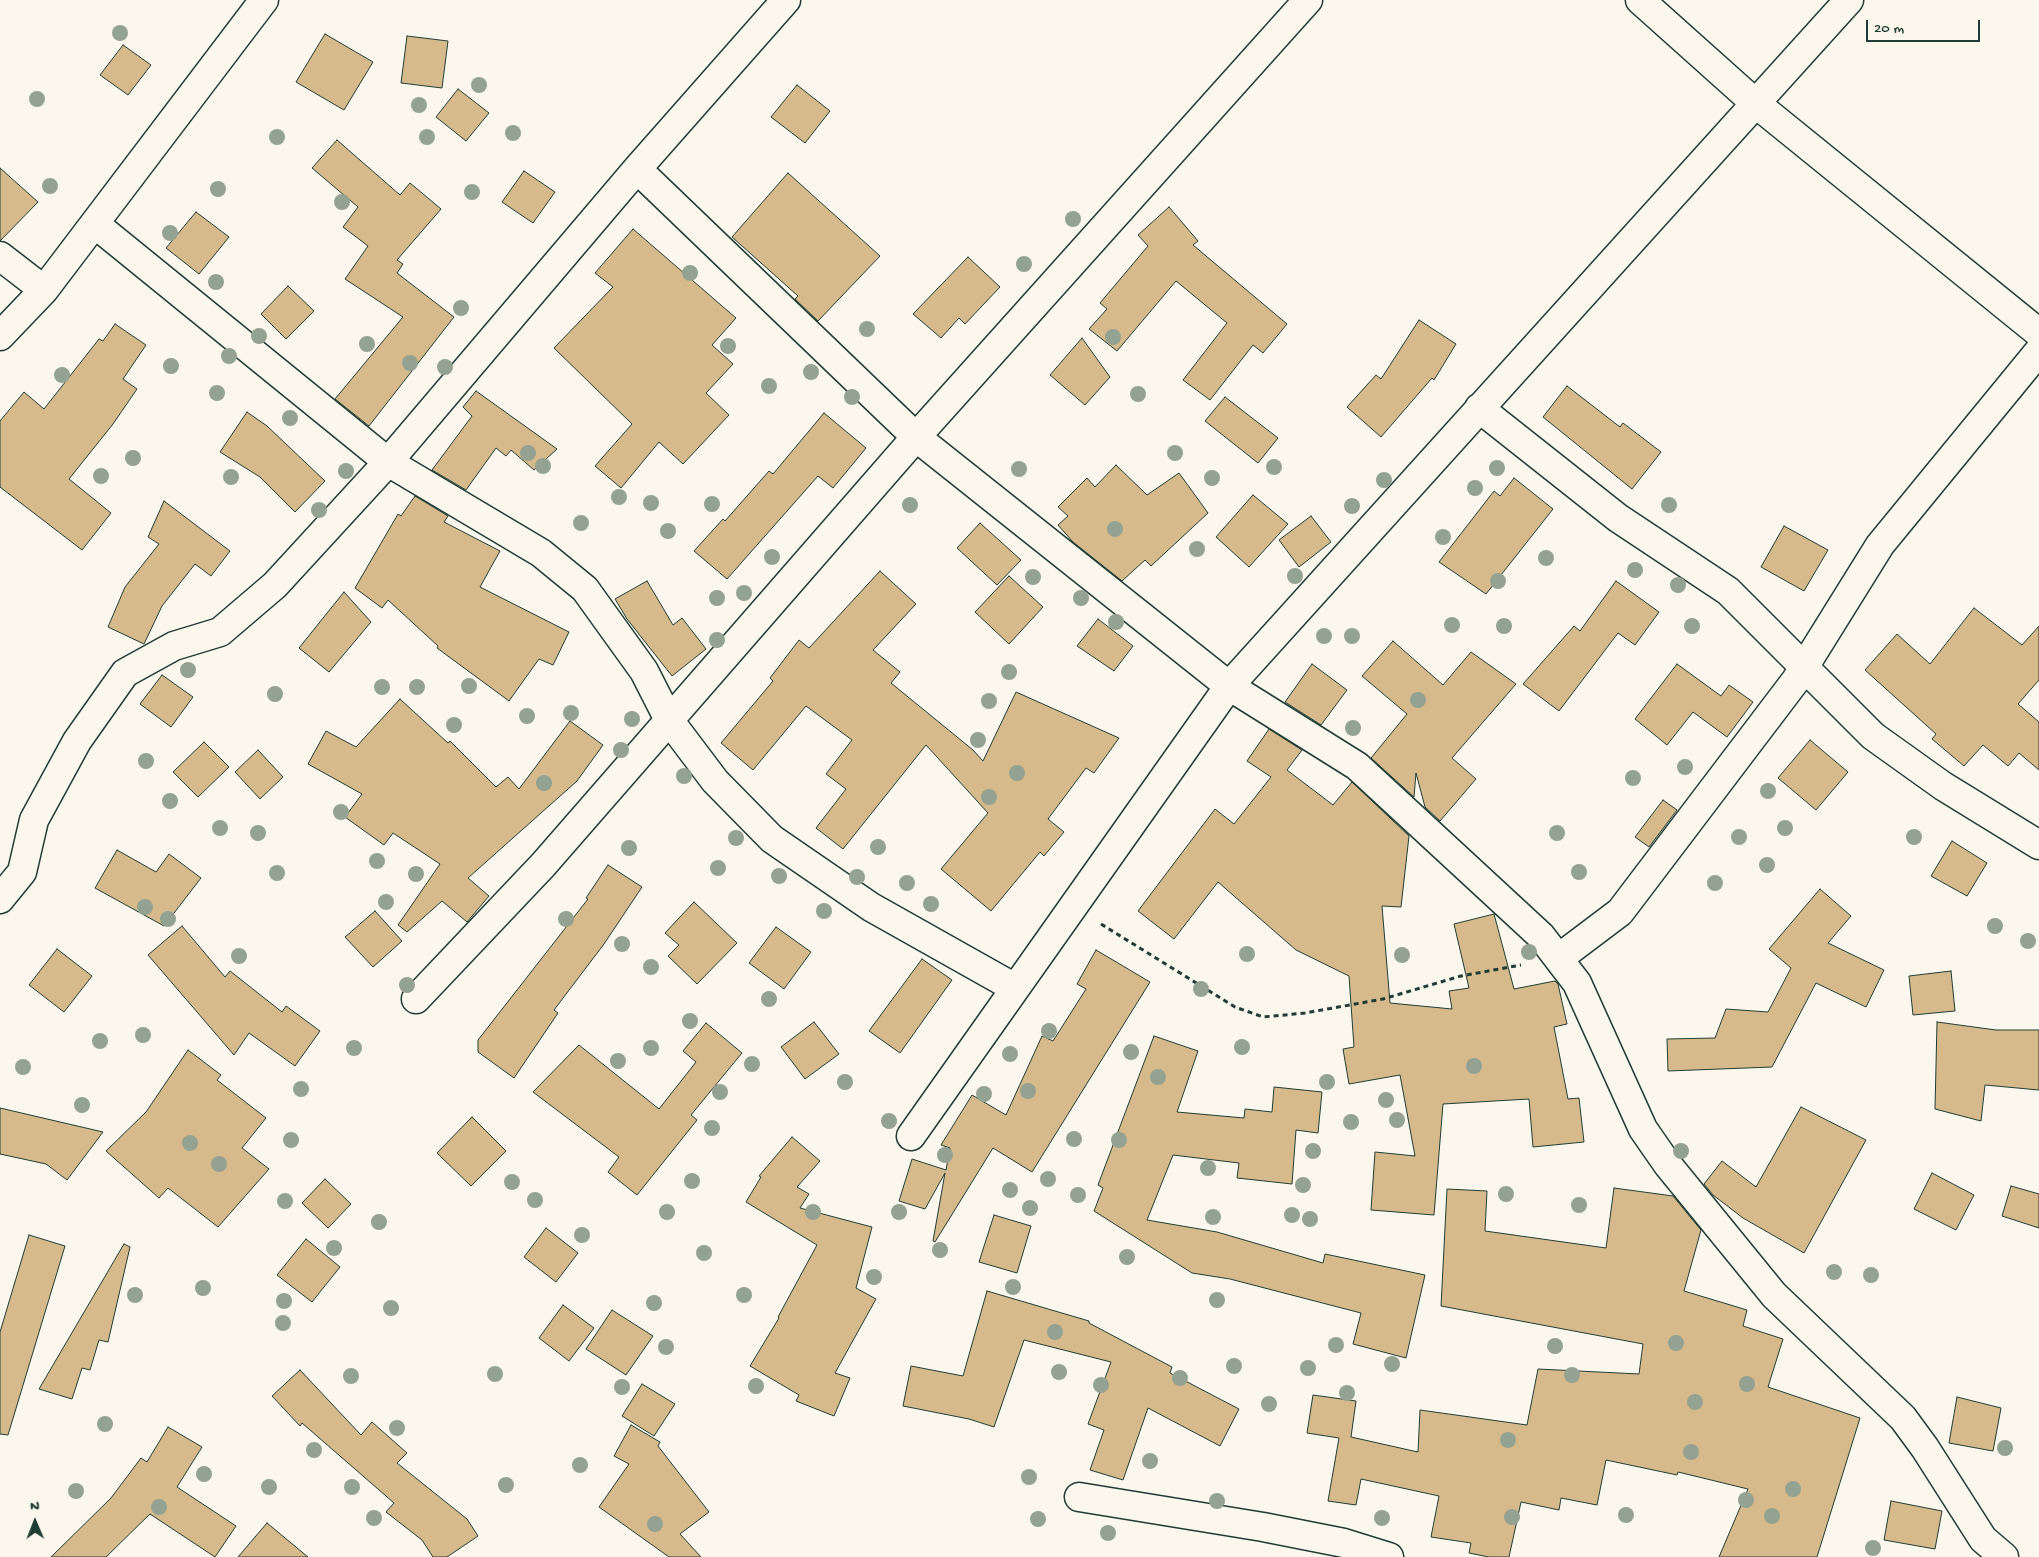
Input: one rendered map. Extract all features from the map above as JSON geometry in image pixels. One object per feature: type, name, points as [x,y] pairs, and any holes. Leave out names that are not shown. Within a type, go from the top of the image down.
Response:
[{"type":"street","points":[[0,336],[44,290],[264,0]]},
{"type":"street","points":[[0,900],[22,872],[34,820],[77,741],[125,673],[174,646],[220,632],[275,585],[388,462],[637,169],[786,0]]},
{"type":"street","points":[[416,999],[543,865],[916,437],[1308,0]]},
{"type":"street","points":[[1640,0],[1754,102],[2039,333]]},
{"type":"street","points":[[911,1136],[1229,686],[1754,102],[1849,0]]},
{"type":"street","points":[[637,169],[916,437],[1229,686],[1357,766],[1541,936],[1577,983],[1643,1129],[1668,1165],[1774,1295],[1903,1418],[1925,1448],[1983,1539],[2004,1557]]},
{"type":"street","points":[[95,224],[388,462],[541,553],[585,589],[644,671],[669,720],[715,781],[772,839],[871,907],[1015,988]]},
{"type":"street","points":[[0,256],[44,290]]},
{"type":"street","points":[[1559,958],[1620,912],[1805,666],[1880,545],[2039,350]]},
{"type":"street","points":[[1479,408],[1618,518],[1728,591],[1873,736],[1943,786],[2039,845]]},
{"type":"street","points":[[1079,1497],[1264,1527],[1344,1543],[1389,1557]]},
{"type":"path","points":[[1073,905],[1236,1007],[1263,1017],[1305,1013],[1383,999],[1461,976],[1559,958]]},
{"type":"building","points":[[325,34],[373,62],[344,110],[296,82]]},
{"type":"building","points":[[407,36],[448,41],[442,88],[401,83]]},
{"type":"building","points":[[123,45],[151,65],[128,95],[100,75]]},
{"type":"building","points":[[797,85],[830,111],[805,143],[771,117]]},
{"type":"building","points":[[458,89],[489,113],[466,141],[436,117]]},
{"type":"building","points":[[337,140],[400,195],[410,183],[441,209],[397,260],[403,264],[397,273],[454,317],[369,426],[335,399],[403,317],[345,279],[368,246],[343,227],[358,207],[312,168]]},
{"type":"building","points":[[0,168],[38,202],[0,241]]},
{"type":"building","points":[[524,171],[555,192],[533,223],[502,202]]},
{"type":"building","points":[[788,173],[880,256],[818,321],[795,299],[798,296],[732,237]]},
{"type":"building","points":[[1169,207],[1198,241],[1193,245],[1287,324],[1263,353],[1253,345],[1210,400],[1183,380],[1227,323],[1176,281],[1117,351],[1089,329],[1107,309],[1100,303],[1148,246],[1138,235]]},
{"type":"building","points":[[196,212],[229,237],[199,274],[166,248]]},
{"type":"building","points":[[633,229],[736,318],[712,345],[733,364],[706,393],[729,415],[683,464],[659,442],[621,488],[595,466],[632,424],[554,348],[613,287],[595,273]]},
{"type":"building","points":[[968,257],[1000,287],[965,324],[959,318],[941,338],[913,314]]},
{"type":"building","points":[[288,286],[314,311],[286,339],[261,314]]},
{"type":"building","points":[[1419,320],[1456,344],[1434,380],[1432,378],[1381,437],[1347,407],[1376,375],[1381,379]]},
{"type":"building","points":[[115,324],[146,345],[123,379],[137,389],[113,424],[69,479],[111,513],[82,550],[0,487],[0,421],[24,392],[44,409],[99,339],[103,341]]},
{"type":"building","points":[[1082,338],[1110,377],[1085,405],[1050,375]]},
{"type":"building","points":[[1567,386],[1620,427],[1623,423],[1661,452],[1632,489],[1543,417]]},
{"type":"building","points":[[476,391],[557,449],[534,470],[511,450],[506,456],[496,448],[466,490],[432,470],[472,416],[463,407]]},
{"type":"building","points":[[1225,397],[1278,438],[1258,463],[1205,421]]},
{"type":"building","points":[[247,412],[267,426],[325,481],[295,512],[260,477],[220,452]]},
{"type":"building","points":[[824,413],[866,448],[833,488],[818,476],[727,579],[694,551],[723,519],[725,521],[769,471],[773,474]]},
{"type":"building","points":[[1116,465],[1147,495],[1179,473],[1208,513],[1151,566],[1145,560],[1122,581],[1073,542],[1058,525],[1068,516],[1058,507],[1087,478],[1095,487]]},
{"type":"building","points":[[1514,478],[1553,509],[1486,594],[1439,562],[1494,491],[1500,496]]},
{"type":"building","points":[[1253,495],[1288,524],[1249,567],[1216,537]]},
{"type":"building","points":[[415,496],[448,516],[444,522],[500,551],[480,587],[569,632],[553,665],[539,659],[509,701],[437,648],[438,646],[388,600],[382,608],[355,588],[398,514],[401,516]]},
{"type":"building","points":[[164,501],[230,551],[211,576],[195,564],[162,606],[144,644],[108,627],[125,587],[159,544],[148,537]]},
{"type":"building","points":[[1311,516],[1331,542],[1299,567],[1279,540]]},
{"type":"building","points":[[980,523],[1021,560],[997,585],[957,548]]},
{"type":"building","points":[[1784,526],[1828,550],[1804,591],[1761,567]]},
{"type":"building","points":[[880,571],[916,604],[873,650],[900,672],[891,683],[973,750],[983,761],[1016,692],[1119,738],[1094,773],[1086,768],[1048,819],[1064,832],[1044,856],[1040,852],[991,911],[941,869],[988,813],[926,745],[843,849],[816,828],[846,789],[826,774],[852,740],[806,706],[753,770],[721,743],[773,681],[770,678],[799,640],[809,648]]},
{"type":"building","points":[[1009,576],[1043,607],[1009,644],[975,612]]},
{"type":"building","points":[[647,581],[673,625],[682,618],[706,649],[672,676],[627,619],[615,599]]},
{"type":"building","points":[[1616,581],[1659,612],[1635,645],[1618,633],[1559,711],[1523,684],[1574,626],[1580,631]]},
{"type":"building","points":[[344,592],[371,622],[329,672],[299,648]]},
{"type":"building","points":[[1974,608],[2022,645],[2039,626],[2039,680],[2018,704],[2039,722],[2039,770],[2019,753],[2008,766],[1983,745],[1964,766],[1932,739],[1936,734],[1865,670],[1897,634],[1930,664]]},
{"type":"building","points":[[1098,619],[1133,646],[1114,671],[1077,646]]},
{"type":"building","points":[[1393,641],[1443,685],[1471,652],[1516,684],[1452,758],[1476,779],[1440,821],[1425,807],[1416,773],[1414,797],[1371,758],[1407,714],[1362,676]]},
{"type":"building","points":[[1312,664],[1347,690],[1321,725],[1285,702]]},
{"type":"building","points":[[1677,664],[1721,696],[1729,685],[1753,702],[1727,737],[1693,712],[1667,745],[1635,719]]},
{"type":"building","points":[[162,675],[193,697],[171,727],[140,704]]},
{"type":"building","points":[[400,699],[448,743],[450,741],[496,787],[508,777],[519,789],[570,721],[603,745],[577,781],[468,878],[489,896],[467,922],[442,901],[407,932],[398,925],[440,864],[393,833],[384,845],[345,817],[362,794],[308,764],[326,731],[356,747]]},
{"type":"building","points":[[1269,729],[1302,750],[1287,770],[1333,805],[1352,782],[1409,836],[1401,907],[1382,906],[1390,1003],[1452,1009],[1449,991],[1469,988],[1454,924],[1494,914],[1514,989],[1555,981],[1558,984],[1567,1024],[1554,1027],[1568,1099],[1579,1098],[1584,1142],[1533,1147],[1529,1099],[1443,1104],[1434,1215],[1371,1210],[1375,1152],[1415,1156],[1400,1075],[1349,1084],[1343,1049],[1354,1047],[1349,976],[1296,950],[1218,882],[1174,939],[1138,911],[1215,809],[1234,824],[1271,777],[1247,761]]},
{"type":"building","points":[[1810,740],[1848,772],[1816,810],[1778,778]]},
{"type":"building","points":[[204,742],[229,767],[198,797],[173,772]]},
{"type":"building","points":[[258,750],[283,777],[260,799],[235,772]]},
{"type":"building","points":[[1663,800],[1677,810],[1649,847],[1635,837]]},
{"type":"building","points":[[1952,841],[1987,863],[1967,896],[1931,876]]},
{"type":"building","points":[[117,850],[156,872],[169,854],[201,878],[164,926],[95,888]]},
{"type":"building","points":[[608,865],[642,887],[604,944],[554,1010],[558,1013],[514,1078],[478,1052],[478,1040],[588,899],[586,898]]},
{"type":"building","points":[[1820,889],[1851,916],[1828,943],[1884,970],[1866,1007],[1816,983],[1772,1067],[1668,1071],[1667,1039],[1715,1038],[1726,1009],[1768,1012],[1791,968],[1769,949]]},
{"type":"building","points":[[694,902],[737,943],[697,984],[668,956],[679,945],[665,933]]},
{"type":"building","points":[[375,911],[402,941],[373,967],[345,937]]},
{"type":"building","points":[[182,926],[225,977],[230,971],[282,1012],[286,1006],[320,1031],[295,1066],[249,1033],[234,1055],[148,955]]},
{"type":"building","points":[[776,927],[811,952],[784,989],[749,963]]},
{"type":"building","points":[[57,949],[92,976],[64,1012],[29,985]]},
{"type":"building","points":[[1096,950],[1150,982],[1032,1172],[993,1148],[935,1242],[933,1241],[945,1173],[925,1209],[899,1201],[912,1159],[946,1170],[950,1148],[941,1145],[972,1095],[1006,1115],[1042,1036],[1053,1041],[1086,989],[1077,984]]},
{"type":"building","points":[[922,959],[952,980],[900,1053],[869,1031]]},
{"type":"building","points":[[1951,971],[1955,1011],[1913,1015],[1909,976]]},
{"type":"building","points":[[814,1022],[839,1054],[805,1079],[781,1047]]},
{"type":"building","points":[[1937,1022],[1996,1030],[2039,1030],[2039,1090],[1985,1085],[1981,1121],[1935,1109]]},
{"type":"building","points":[[706,1023],[742,1053],[691,1115],[697,1120],[637,1195],[608,1172],[619,1157],[533,1092],[579,1045],[659,1109],[696,1062],[683,1051]]},
{"type":"building","points":[[1154,1036],[1198,1051],[1177,1112],[1244,1118],[1245,1109],[1272,1112],[1274,1087],[1322,1092],[1318,1133],[1296,1130],[1292,1184],[1237,1178],[1239,1163],[1173,1155],[1147,1220],[1217,1232],[1323,1263],[1325,1254],[1425,1275],[1406,1358],[1353,1344],[1361,1313],[1230,1279],[1192,1273],[1094,1211],[1103,1188],[1098,1185]]},
{"type":"building","points":[[188,1050],[221,1075],[217,1080],[266,1118],[242,1148],[269,1169],[218,1227],[168,1188],[159,1198],[106,1151],[146,1112]]},
{"type":"building","points":[[1801,1107],[1866,1140],[1804,1253],[1743,1218],[1713,1195],[1704,1184],[1722,1161],[1756,1187]]},
{"type":"building","points":[[0,1108],[103,1132],[67,1180],[46,1164],[0,1154]]},
{"type":"building","points":[[472,1117],[506,1151],[471,1186],[437,1153]]},
{"type":"building","points":[[792,1137],[820,1161],[797,1187],[809,1194],[800,1208],[872,1227],[856,1288],[876,1299],[835,1373],[850,1378],[834,1416],[796,1401],[799,1395],[750,1366],[779,1318],[817,1245],[746,1202],[761,1177],[759,1176]]},
{"type":"building","points":[[1932,1173],[1974,1195],[1956,1230],[1914,1209]]},
{"type":"building","points":[[325,1179],[351,1204],[328,1228],[302,1203]]},
{"type":"building","points":[[2011,1186],[2039,1194],[2039,1228],[2002,1216]]},
{"type":"building","points":[[1614,1188],[1673,1196],[1701,1230],[1684,1291],[1747,1310],[1743,1326],[1783,1339],[1768,1387],[1860,1418],[1817,1557],[1719,1557],[1748,1489],[1678,1472],[1677,1475],[1606,1460],[1597,1505],[1561,1498],[1559,1510],[1521,1502],[1509,1557],[1489,1557],[1469,1553],[1471,1543],[1431,1537],[1439,1496],[1361,1479],[1356,1505],[1328,1501],[1339,1438],[1307,1433],[1313,1395],[1356,1401],[1351,1437],[1418,1452],[1420,1410],[1527,1425],[1538,1369],[1639,1374],[1643,1344],[1441,1306],[1447,1189],[1487,1191],[1485,1231],[1606,1248]]},
{"type":"building","points":[[994,1215],[1031,1226],[1017,1273],[979,1262]]},
{"type":"building","points":[[546,1228],[578,1253],[556,1282],[524,1257]]},
{"type":"building","points":[[29,1235],[65,1246],[8,1435],[0,1434],[0,1332]]},
{"type":"building","points":[[306,1239],[340,1267],[312,1302],[277,1275]]},
{"type":"building","points":[[124,1244],[130,1247],[108,1342],[99,1340],[90,1370],[82,1368],[72,1399],[39,1389]]},
{"type":"building","points":[[987,1291],[1089,1321],[1089,1323],[1172,1367],[1170,1373],[1239,1409],[1220,1446],[1148,1408],[1123,1480],[1090,1470],[1104,1430],[1088,1424],[1111,1362],[1024,1340],[994,1427],[969,1419],[903,1406],[911,1366],[963,1376]]},
{"type":"building","points":[[563,1305],[594,1328],[569,1361],[539,1338]]},
{"type":"building","points":[[612,1310],[653,1336],[626,1375],[586,1349]]},
{"type":"building","points":[[300,1370],[361,1435],[372,1422],[407,1453],[397,1463],[467,1519],[478,1536],[447,1557],[433,1557],[422,1540],[386,1512],[394,1503],[302,1423],[300,1426],[272,1396]]},
{"type":"building","points":[[642,1384],[675,1404],[654,1436],[622,1416]]},
{"type":"building","points":[[1957,1397],[2001,1408],[1993,1451],[1949,1443]]},
{"type":"building","points":[[631,1425],[660,1442],[658,1446],[709,1512],[680,1534],[701,1557],[669,1557],[599,1507],[629,1464],[614,1456]]},
{"type":"building","points":[[168,1427],[202,1447],[177,1487],[236,1526],[215,1557],[150,1514],[106,1557],[51,1557],[111,1498],[141,1458],[147,1462]]},
{"type":"building","points":[[1891,1501],[1942,1511],[1935,1549],[1884,1540]]},
{"type":"building","points":[[267,1523],[308,1557],[238,1557]]}]
